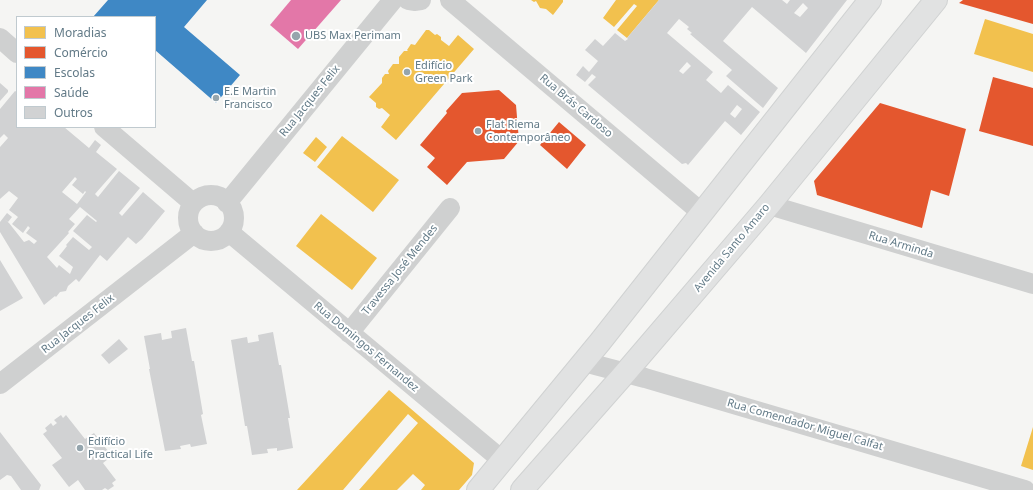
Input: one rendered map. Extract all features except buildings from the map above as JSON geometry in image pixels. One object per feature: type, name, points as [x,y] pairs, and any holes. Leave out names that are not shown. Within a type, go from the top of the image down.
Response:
[{"type":"main road","points":[[478,490],[584,362],[870,0]]},
{"type":"main road","name":"Avenida Santo Amaro","points":[[522,490],[626,372],[769,205],[936,0]]},
{"type":"street","name":"Rua Jacques Felix","points":[[228,203],[393,0]]},
{"type":"street","points":[[408,0],[421,0]]},
{"type":"street","name":"Rua Brás Cardoso","points":[[450,0],[702,213]]},
{"type":"street","points":[[0,38],[16,52]]},
{"type":"street","points":[[105,128],[193,203]]},
{"type":"street","points":[[207,195],[214,195],[228,203],[233,214],[232,226],[229,232],[218,240],[211,241],[199,238],[194,233],[188,221],[190,208],[193,203],[199,198],[207,195]]},
{"type":"street","name":"Rua Arminda","points":[[769,205],[1033,284]]},
{"type":"street","name":"Travessa José Mendes","points":[[349,333],[450,208]]},
{"type":"street","name":"Rua Domingos Fernandez","points":[[229,232],[503,461]]},
{"type":"street","name":"Rua Jacques Felix","points":[[0,384],[194,233]]},
{"type":"street","name":"Rua Comendador Miguel Calfat","points":[[584,362],[626,372],[1025,490]]},
{"type":"place","name":"UBS Max Perimam","points":[[296,36]]},
{"type":"place","name":"Edifício Green Park","points":[[407,72]]},
{"type":"place","name":"E.E Martin Francisco","points":[[216,98]]},
{"type":"place","name":"Flat Riema Contemporâneo","points":[[478,131]]},
{"type":"place","name":"Edifício Practical Life","points":[[80,448]]}]
